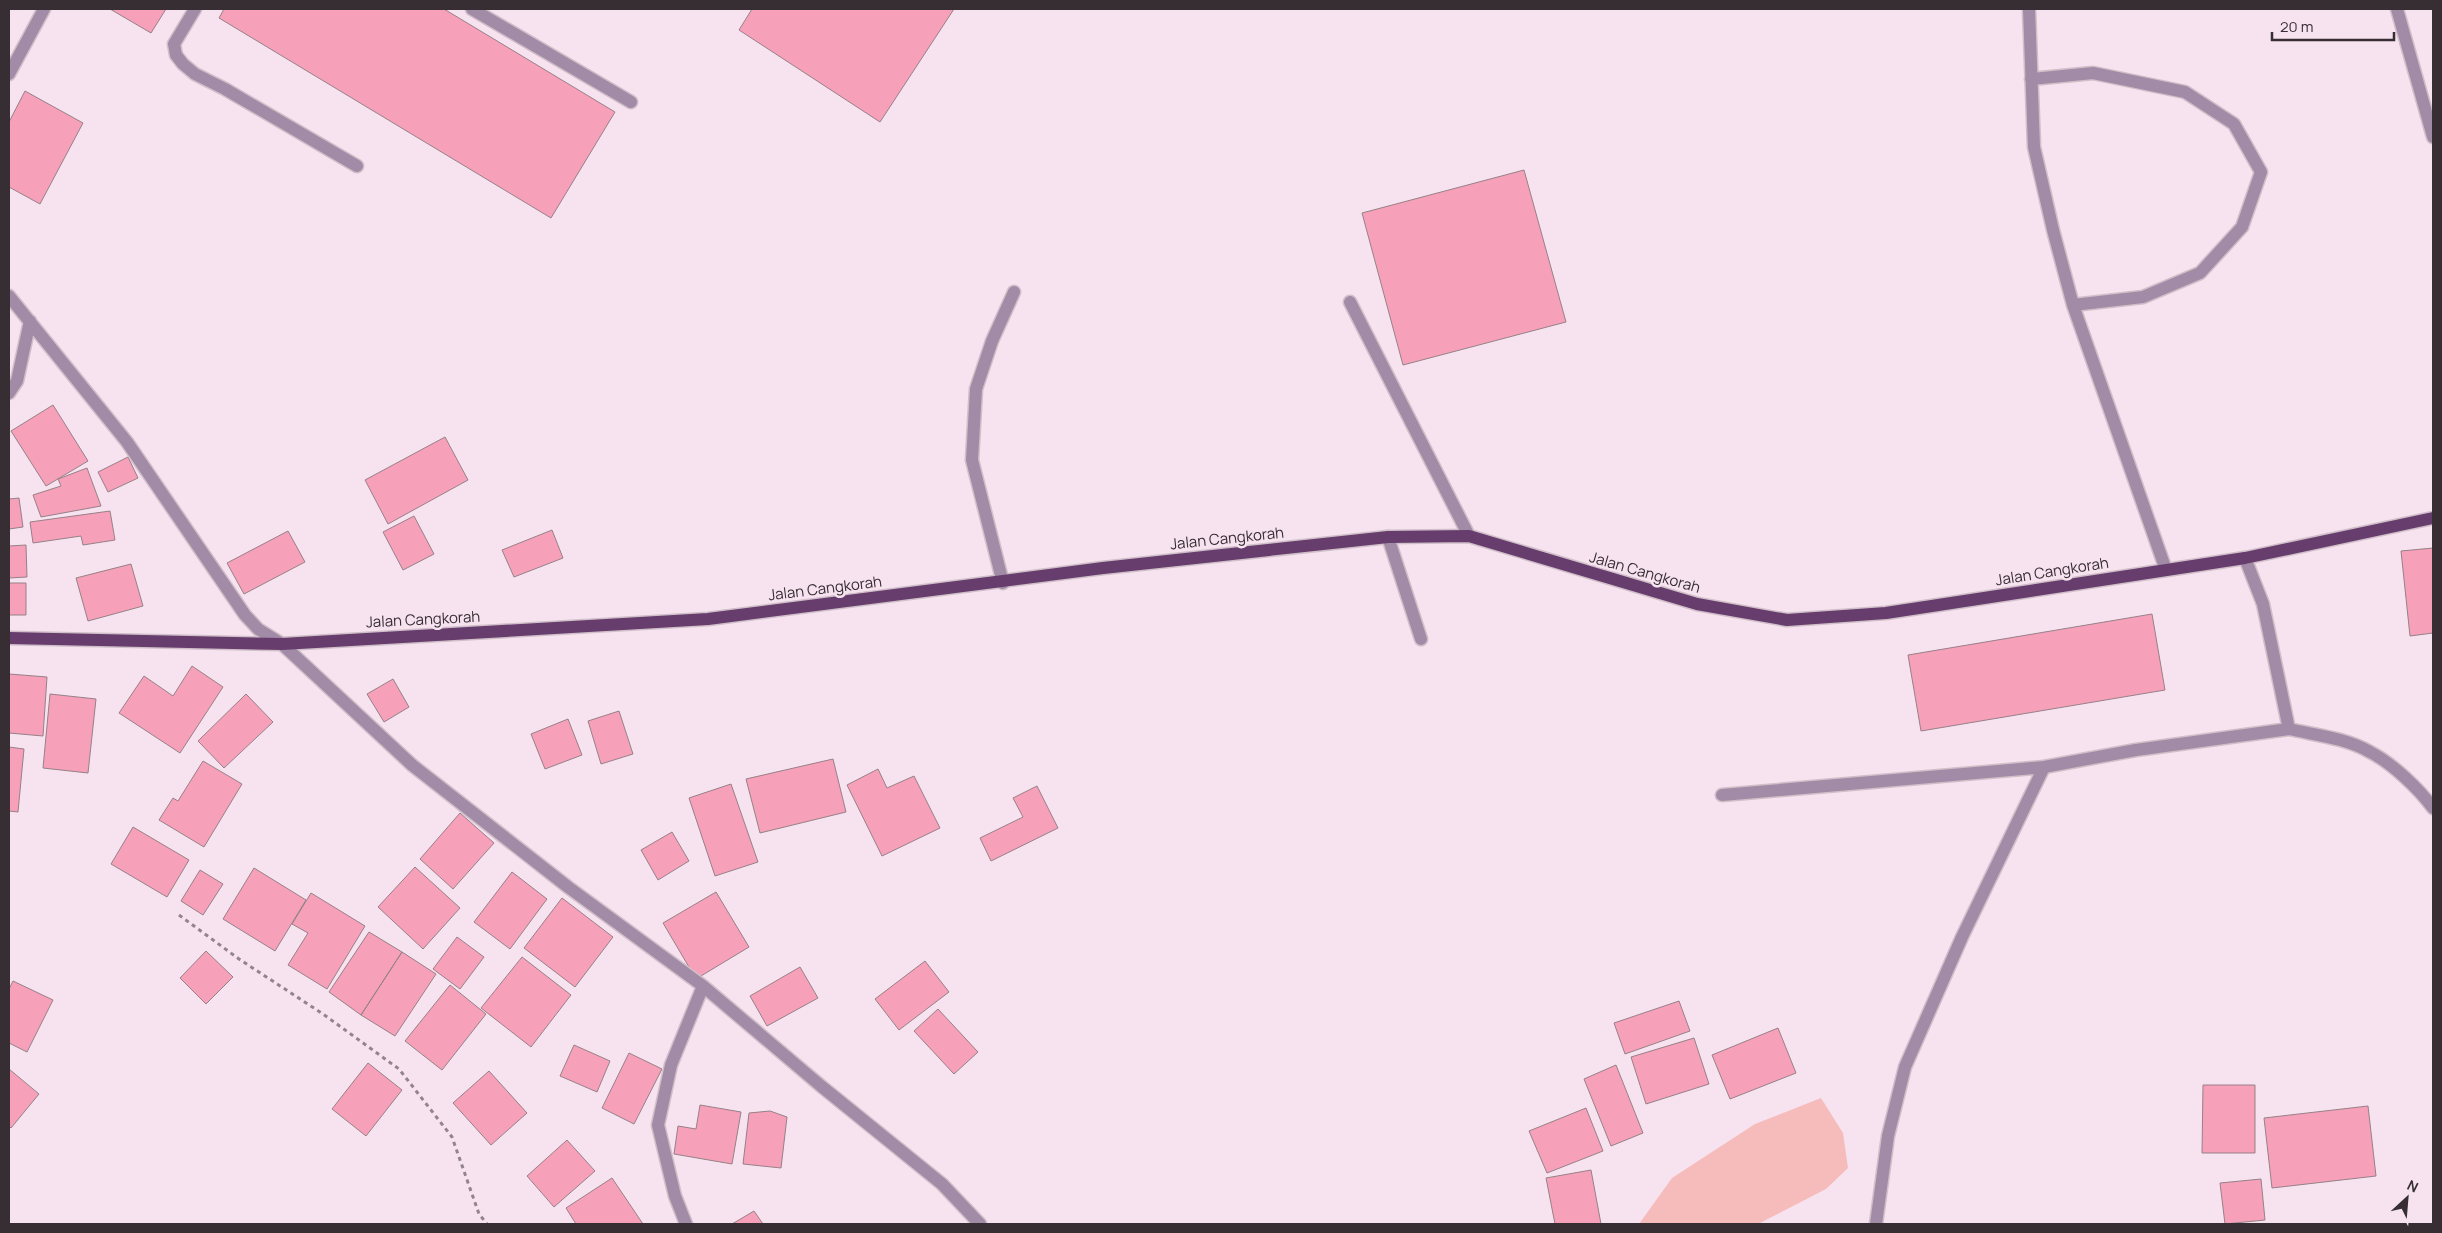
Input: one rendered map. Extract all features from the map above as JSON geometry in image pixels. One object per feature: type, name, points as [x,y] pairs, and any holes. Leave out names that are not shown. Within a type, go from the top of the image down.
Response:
[{"type":"main road","name":"Jalan Cangkorah","points":[[9,638],[282,644],[708,619],[1003,583],[1103,568],[1388,538],[1469,536],[1697,604],[1788,620],[1886,613],[2245,558],[2433,518]]},
{"type":"street","points":[[9,74],[44,9]]},
{"type":"street","points":[[195,9],[174,44],[176,55],[183,64],[195,74],[225,88],[357,166]]},
{"type":"street","points":[[472,9],[631,102]]},
{"type":"street","points":[[2029,9],[2034,147],[2073,306],[2166,570]]},
{"type":"street","points":[[2397,9],[2433,137]]},
{"type":"street","points":[[2031,79],[2093,73],[2185,92],[2234,124],[2261,172],[2242,227],[2200,273],[2143,298],[2073,306]]},
{"type":"street","points":[[1003,583],[972,460],[976,389],[992,341],[1014,292]]},
{"type":"street","points":[[9,296],[127,442],[245,615],[258,629],[282,644],[412,765],[568,887],[704,986],[820,1086],[942,1184],[980,1224]]},
{"type":"street","points":[[1350,302],[1469,536]]},
{"type":"street","points":[[9,393],[17,381],[30,321]]},
{"type":"street","points":[[1388,538],[1421,639]]},
{"type":"street","points":[[2245,558],[2263,604],[2289,729]]},
{"type":"street","points":[[1722,795],[2044,767],[2136,750],[2289,729],[2335,739],[2370,752],[2403,776],[2433,808]]},
{"type":"street","points":[[1876,1224],[1888,1136],[1905,1067],[1962,937],[2044,767]]},
{"type":"street","points":[[686,1224],[676,1196],[658,1125],[671,1064],[704,986]]},
{"type":"path","points":[[179,915],[239,959],[323,1014],[399,1068],[452,1137],[479,1214],[487,1224]]},
{"type":"shaded area","points":[[1821,1098],[1843,1133],[1848,1168],[1826,1189],[1758,1224],[1639,1224],[1672,1178],[1755,1124]]},
{"type":"building","points":[[110,9],[166,9],[151,33]]},
{"type":"building","points":[[224,9],[444,9],[615,112],[551,218],[219,18]]},
{"type":"building","points":[[752,9],[954,9],[880,122],[739,30]]},
{"type":"building","points":[[25,91],[83,123],[40,204],[9,187],[9,122]]},
{"type":"building","points":[[1524,170],[1566,322],[1403,365],[1362,213]]},
{"type":"building","points":[[53,405],[88,461],[46,486],[11,431]]},
{"type":"building","points":[[445,437],[468,480],[388,524],[365,480]]},
{"type":"building","points":[[128,457],[138,478],[108,492],[98,472]]},
{"type":"building","points":[[87,468],[101,506],[41,517],[33,495],[61,486],[58,479]]},
{"type":"building","points":[[19,498],[23,527],[9,529],[9,499]]},
{"type":"building","points":[[110,511],[115,540],[83,545],[81,536],[33,543],[30,522]]},
{"type":"building","points":[[414,516],[434,554],[403,570],[383,532]]},
{"type":"building","points":[[552,530],[563,558],[514,577],[502,550]]},
{"type":"building","points":[[288,531],[305,562],[244,594],[227,563]]},
{"type":"building","points":[[26,545],[27,577],[9,578],[9,546]]},
{"type":"building","points":[[2433,548],[2433,633],[2410,636],[2401,551]]},
{"type":"building","points":[[131,564],[143,606],[88,621],[76,578]]},
{"type":"building","points":[[9,583],[26,583],[26,615],[9,615]]},
{"type":"building","points":[[2152,614],[2165,690],[1921,731],[1908,655]]},
{"type":"building","points":[[192,666],[223,687],[180,753],[119,713],[144,676],[173,696]]},
{"type":"building","points":[[9,674],[47,677],[43,736],[9,733]]},
{"type":"building","points":[[393,679],[409,707],[384,722],[367,694]]},
{"type":"building","points":[[50,694],[96,699],[88,773],[43,768]]},
{"type":"building","points":[[246,694],[273,722],[224,768],[198,741]]},
{"type":"building","points":[[619,711],[633,754],[601,764],[588,721]]},
{"type":"building","points":[[568,719],[582,755],[545,769],[531,734]]},
{"type":"building","points":[[9,747],[24,749],[18,812],[9,811]]},
{"type":"building","points":[[833,759],[846,812],[760,833],[746,779]]},
{"type":"building","points":[[203,761],[242,784],[204,847],[159,820],[173,798],[178,801]]},
{"type":"building","points":[[878,769],[887,788],[914,776],[940,828],[882,856],[847,785]]},
{"type":"building","points":[[731,784],[758,862],[715,876],[689,798]]},
{"type":"building","points":[[1037,786],[1058,828],[991,861],[980,838],[1023,817],[1013,798]]},
{"type":"building","points":[[460,813],[494,843],[453,889],[420,859]]},
{"type":"building","points":[[133,827],[189,860],[167,897],[111,864]]},
{"type":"building","points":[[672,832],[689,861],[658,880],[641,850]]},
{"type":"building","points":[[415,867],[460,908],[423,949],[378,907]]},
{"type":"building","points":[[254,868],[306,900],[275,951],[223,919]]},
{"type":"building","points":[[200,870],[223,884],[203,915],[181,901]]},
{"type":"building","points":[[512,872],[547,899],[510,949],[474,922]]},
{"type":"building","points":[[716,892],[749,947],[696,979],[663,923]]},
{"type":"building","points":[[311,893],[365,926],[327,989],[288,965],[308,933],[292,924]]},
{"type":"building","points":[[562,898],[613,937],[575,987],[524,948]]},
{"type":"building","points":[[369,932],[402,952],[361,1015],[329,992]]},
{"type":"building","points":[[457,937],[484,957],[460,989],[433,969]]},
{"type":"building","points":[[206,951],[233,977],[206,1004],[180,978]]},
{"type":"building","points":[[402,952],[436,974],[395,1036],[361,1015]]},
{"type":"building","points":[[522,957],[571,995],[531,1047],[481,1008]]},
{"type":"building","points":[[925,961],[949,992],[899,1030],[875,999]]},
{"type":"building","points":[[800,967],[818,998],[767,1026],[750,996]]},
{"type":"building","points":[[13,981],[53,1000],[27,1052],[9,1043],[9,989]]},
{"type":"building","points":[[450,985],[486,1014],[442,1070],[405,1041]]},
{"type":"building","points":[[1679,1001],[1690,1031],[1625,1054],[1614,1023]]},
{"type":"building","points":[[938,1009],[978,1052],[954,1074],[914,1031]]},
{"type":"building","points":[[1778,1028],[1796,1073],[1730,1099],[1712,1055]]},
{"type":"building","points":[[1694,1038],[1709,1084],[1646,1104],[1631,1057]]},
{"type":"building","points":[[574,1045],[610,1061],[597,1092],[560,1076]]},
{"type":"building","points":[[629,1053],[662,1069],[634,1124],[602,1108]]},
{"type":"building","points":[[368,1063],[402,1090],[366,1136],[332,1109]]},
{"type":"building","points":[[1616,1065],[1643,1133],[1611,1146],[1584,1079]]},
{"type":"building","points":[[9,1069],[39,1094],[11,1128],[9,1126]]},
{"type":"building","points":[[489,1071],[527,1113],[491,1145],[453,1103]]},
{"type":"building","points":[[2203,1085],[2255,1085],[2255,1153],[2202,1153]]},
{"type":"building","points":[[700,1105],[741,1112],[732,1164],[674,1154],[678,1126],[696,1129]]},
{"type":"building","points":[[2368,1106],[2376,1176],[2272,1188],[2264,1118]]},
{"type":"building","points":[[1586,1108],[1603,1151],[1547,1173],[1529,1131]]},
{"type":"building","points":[[770,1111],[787,1117],[781,1168],[743,1164],[749,1113]]},
{"type":"building","points":[[567,1140],[595,1171],[554,1207],[527,1176]]},
{"type":"building","points":[[1591,1170],[1601,1224],[1555,1224],[1546,1178]]},
{"type":"building","points":[[612,1178],[643,1224],[576,1224],[566,1208]]},
{"type":"building","points":[[2261,1179],[2265,1220],[2225,1224],[2220,1183]]},
{"type":"building","points":[[754,1211],[763,1224],[732,1224]]}]
